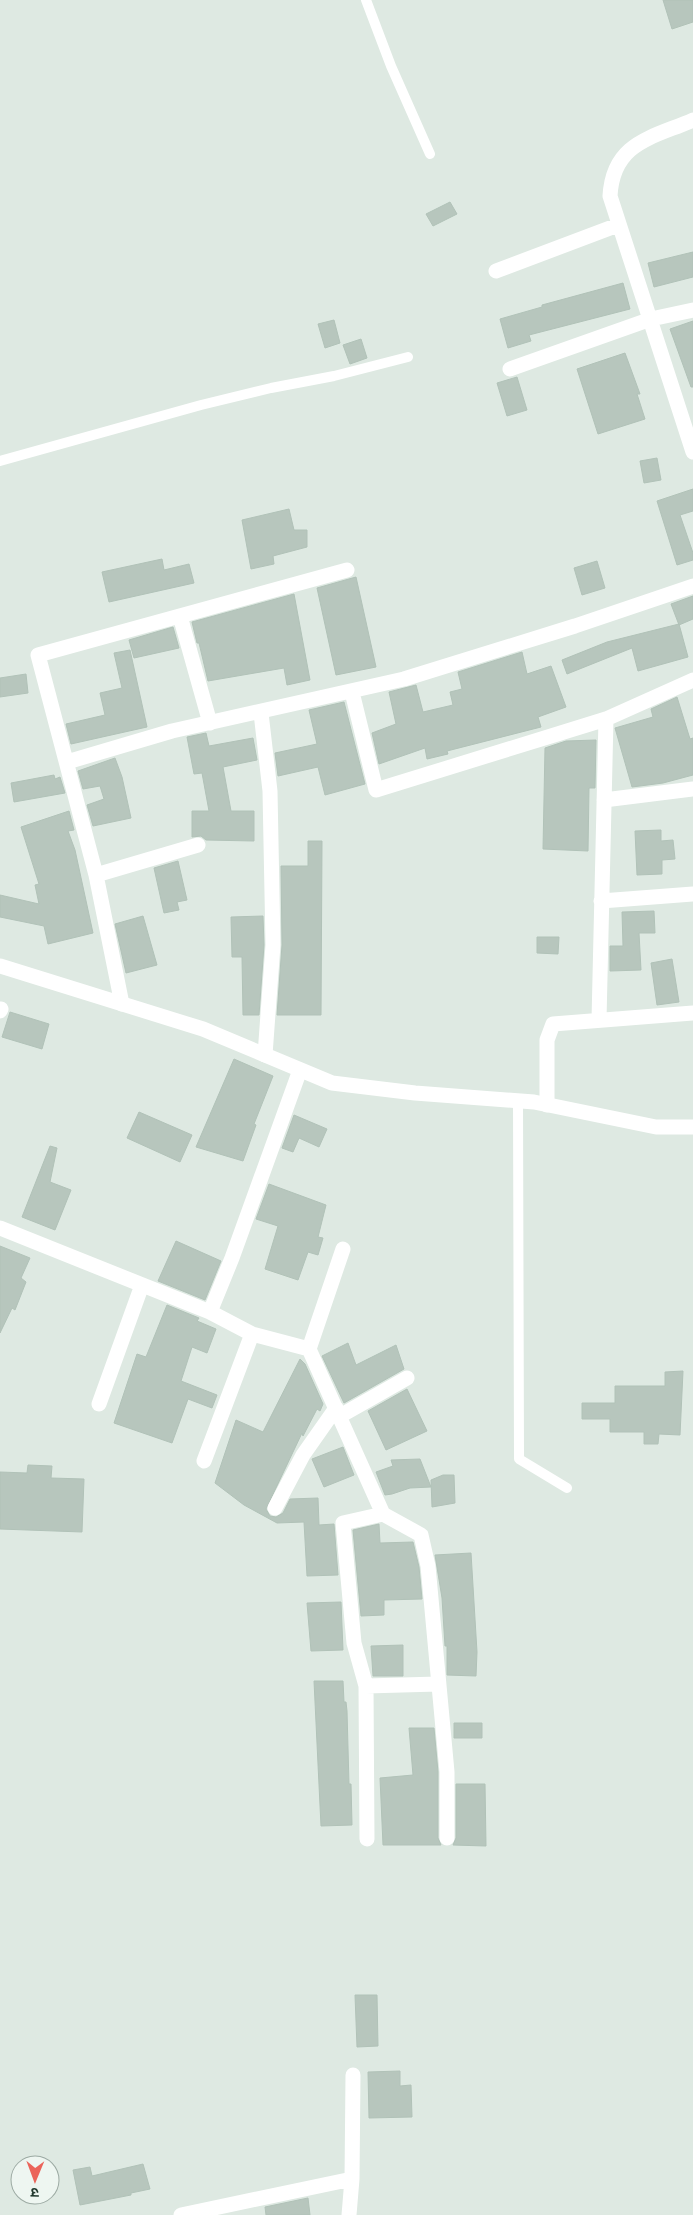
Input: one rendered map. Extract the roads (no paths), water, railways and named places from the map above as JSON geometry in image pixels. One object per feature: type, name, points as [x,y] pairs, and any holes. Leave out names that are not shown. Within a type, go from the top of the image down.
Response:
[{"type":"street","points":[[693,120],[631,147],[618,162],[611,178],[610,196],[693,452]]},
{"type":"street","points":[[496,271],[618,224]]},
{"type":"street","points":[[510,369],[651,319],[693,310]]},
{"type":"street","points":[[122,1004],[96,875],[38,655],[347,570]]},
{"type":"street","points":[[67,762],[163,734],[352,692],[413,676],[575,626],[693,586]]},
{"type":"street","points":[[180,616],[210,723]]},
{"type":"street","points":[[352,692],[376,790],[606,719],[693,680]]},
{"type":"street","points":[[261,713],[270,791],[273,945],[265,1055]]},
{"type":"street","points":[[599,1020],[606,719]]},
{"type":"street","points":[[604,800],[693,789]]},
{"type":"street","points":[[96,875],[198,845]]},
{"type":"street","points":[[601,900],[693,894]]},
{"type":"street","points":[[0,966],[203,1029],[332,1084],[518,1101],[656,1127],[693,1127]]},
{"type":"street","points":[[547,1105],[547,1040],[553,1024],[693,1014]]},
{"type":"street","points":[[210,1312],[232,1258],[300,1070]]},
{"type":"street","points":[[0,1228],[210,1312],[252,1334],[309,1349]]},
{"type":"street","points":[[343,1249],[309,1349],[383,1514],[421,1535],[428,1566],[447,1772],[448,1838]]},
{"type":"street","points":[[99,1404],[142,1285]]},
{"type":"street","points":[[204,1461],[252,1334]]},
{"type":"street","points":[[275,1508],[303,1455],[338,1412],[407,1378]]},
{"type":"street","points":[[367,1839],[366,1686],[354,1643],[343,1523],[383,1514]]},
{"type":"street","points":[[366,1686],[438,1684]]},
{"type":"street","points":[[349,2215],[352,2180],[352,2075]]},
{"type":"street","points":[[181,2215],[352,2180]]},
{"type":"lane","points":[[366,0],[391,66],[430,154]]},
{"type":"lane","points":[[0,461],[210,403],[271,388],[334,376],[408,357]]},
{"type":"lane","points":[[518,1101],[519,1459],[567,1488]]}]
